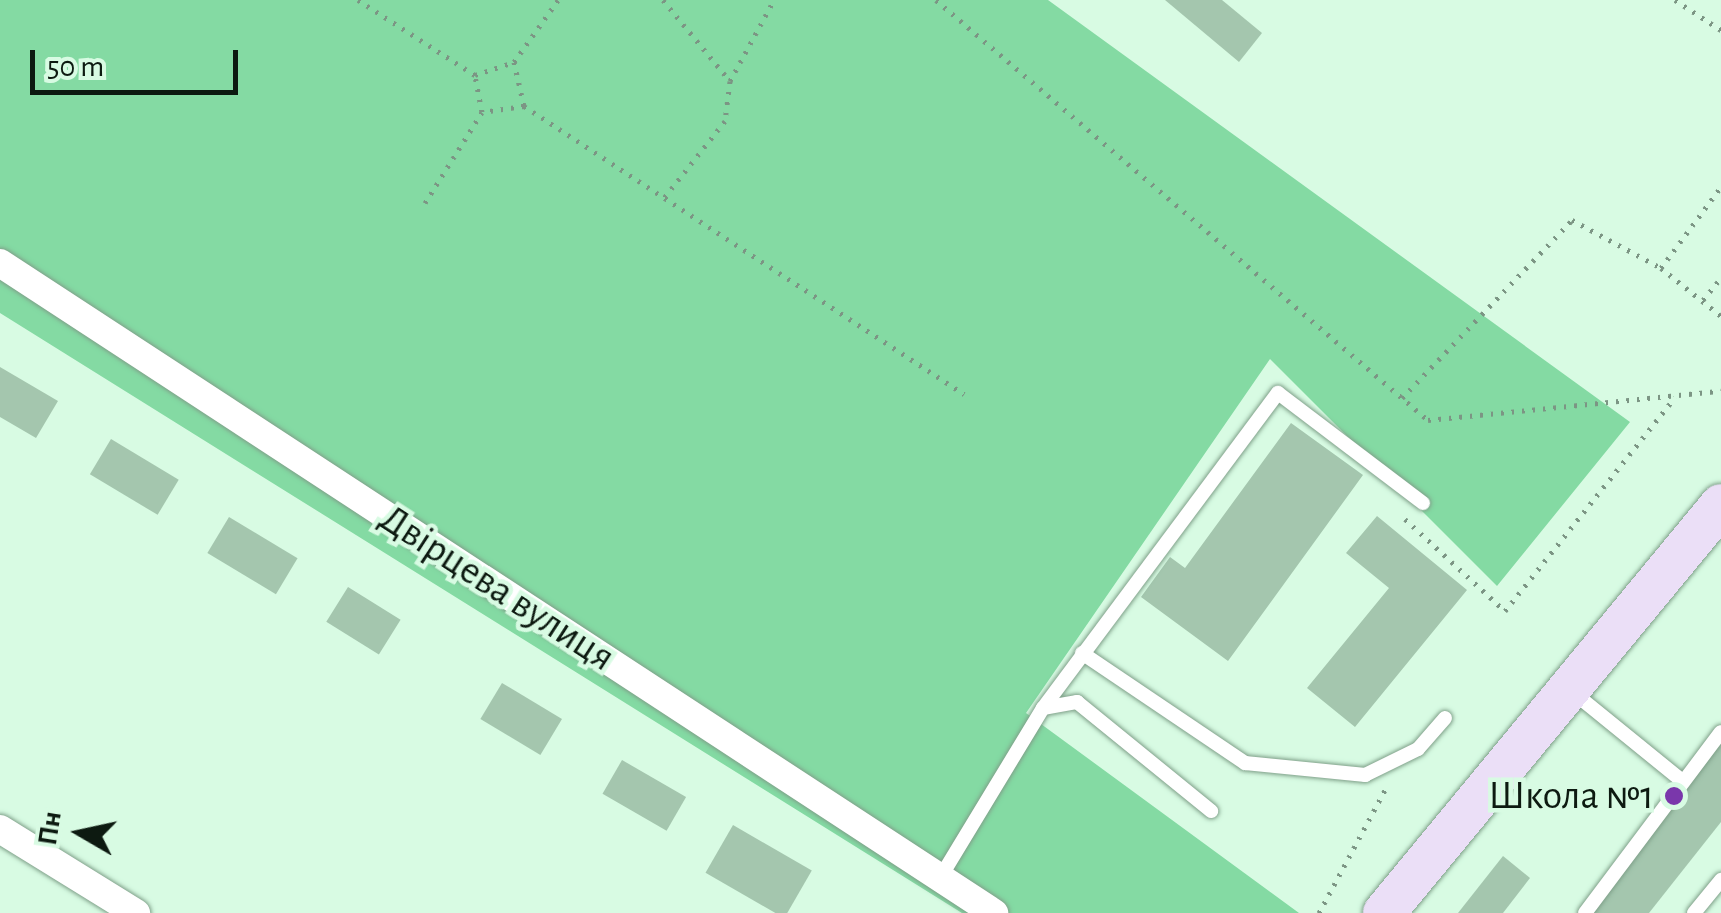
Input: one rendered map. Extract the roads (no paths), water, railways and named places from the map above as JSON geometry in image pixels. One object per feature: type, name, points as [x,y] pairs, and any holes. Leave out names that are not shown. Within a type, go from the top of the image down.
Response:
[{"type":"main road","points":[[1384,913],[1721,504]]},
{"type":"street","name":"Двірцева вулиця","points":[[0,263],[994,913]]},
{"type":"street","points":[[0,829],[136,913]]},
{"type":"lane","points":[[940,878],[1043,708],[1278,393],[1422,503]]},
{"type":"lane","points":[[1082,653],[1245,763],[1364,775],[1402,757],[1445,718]]},
{"type":"lane","points":[[1570,689],[1681,780]]},
{"type":"lane","points":[[1043,708],[1078,702],[1211,811]]},
{"type":"lane","points":[[1585,913],[1681,780],[1721,732]]},
{"type":"lane","points":[[1694,913],[1721,880]]},
{"type":"place","name":"Школа №1","points":[[1674,796]]}]
